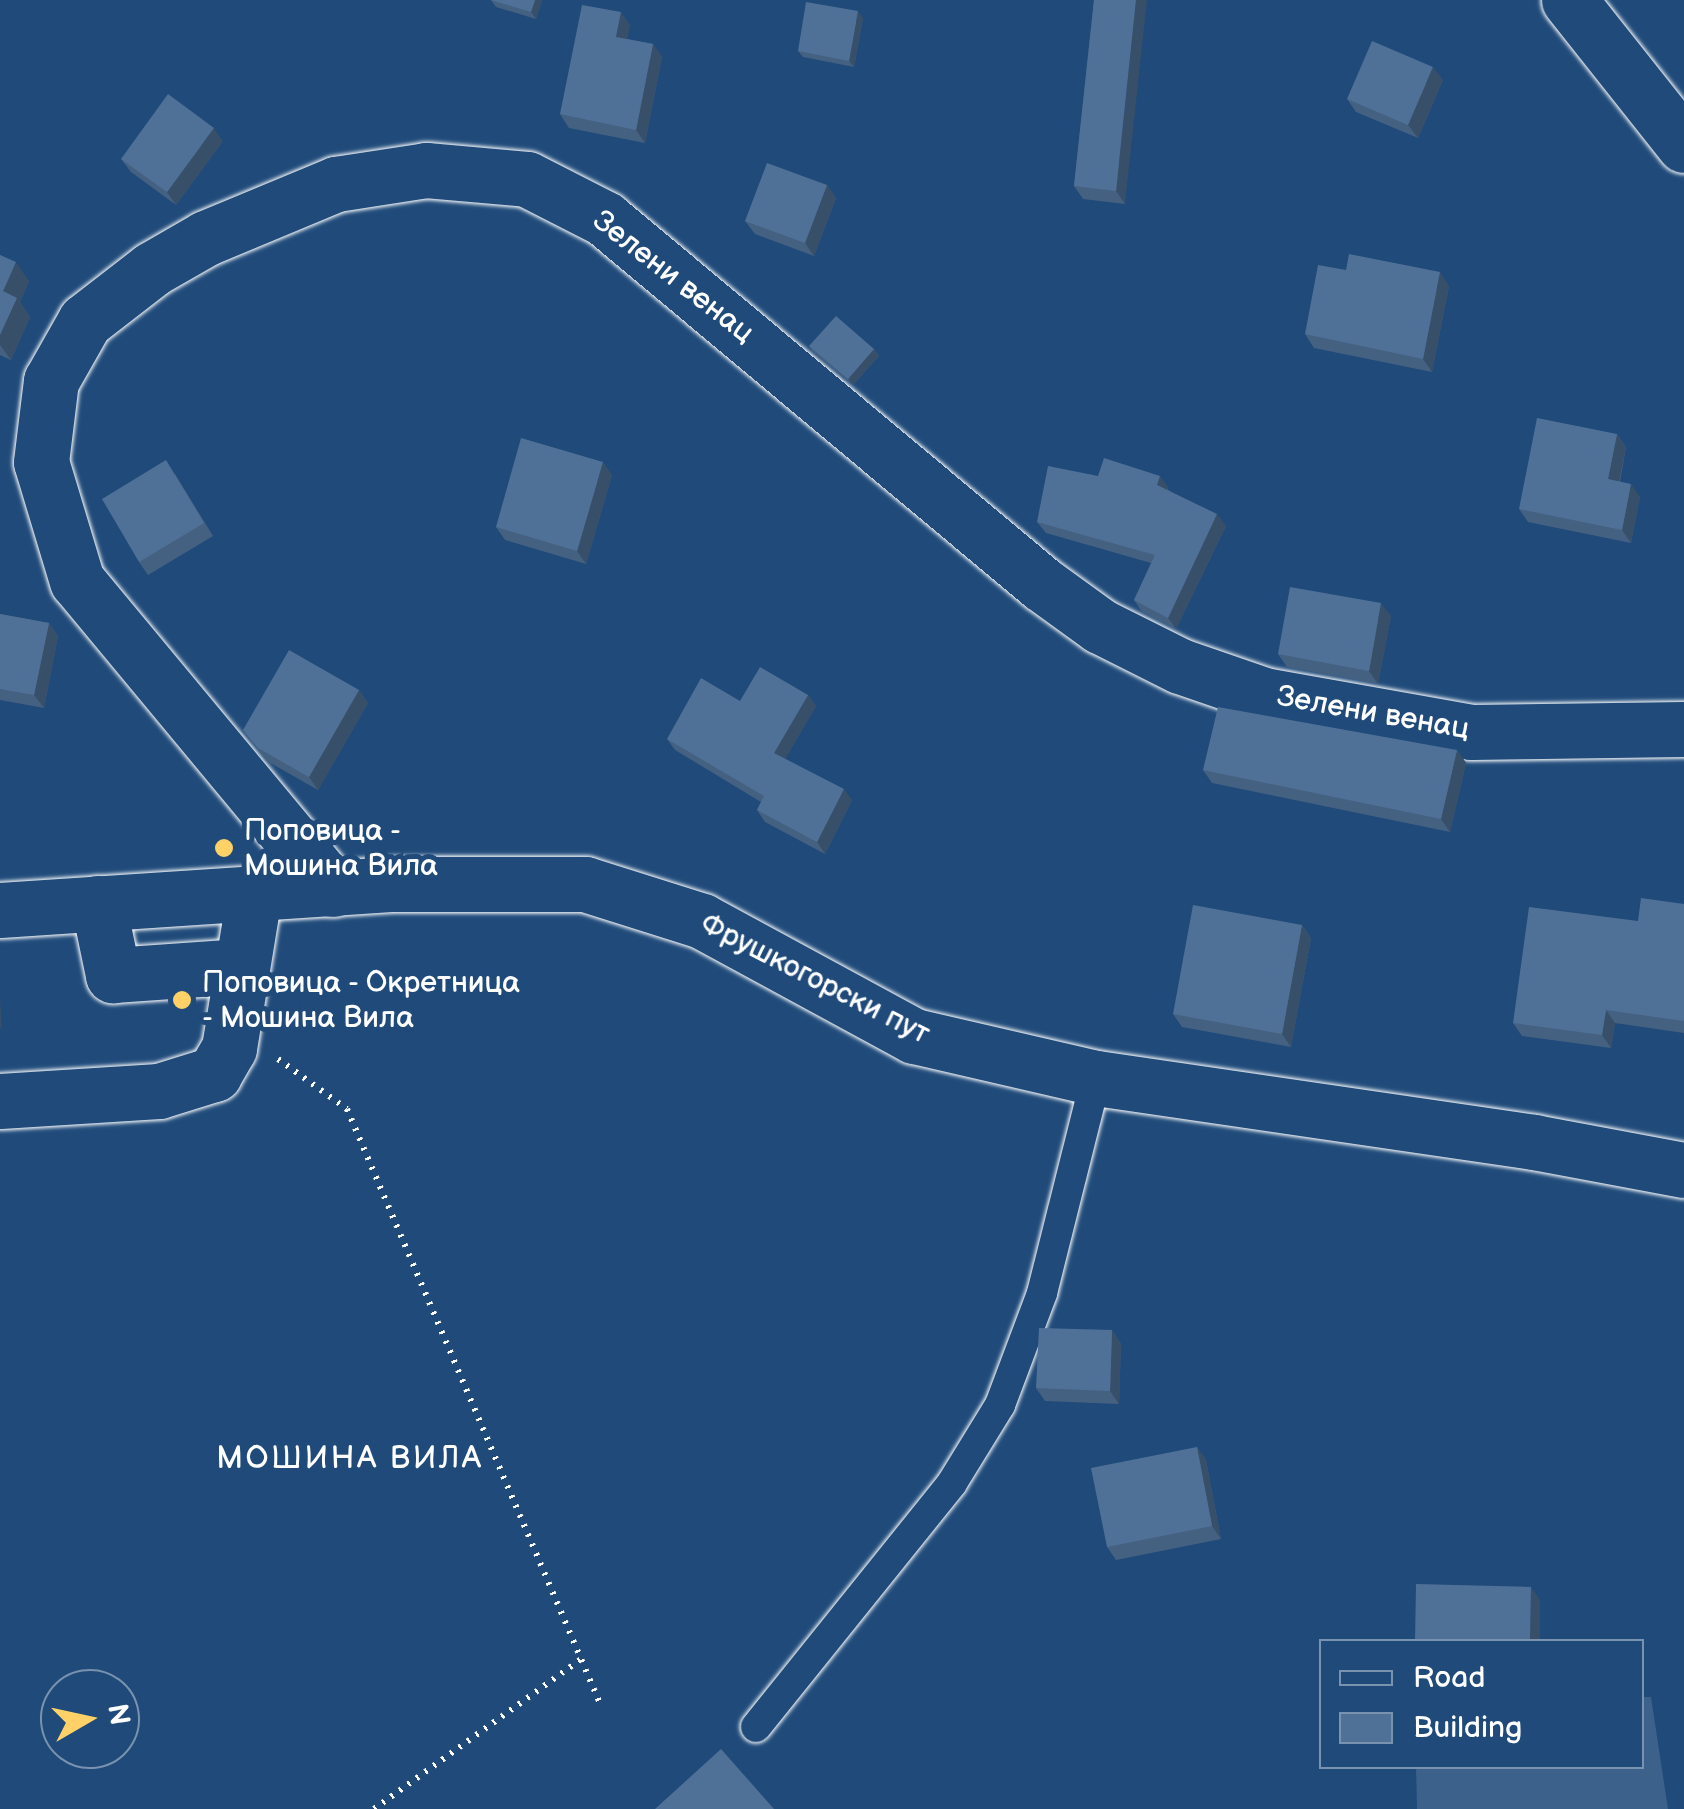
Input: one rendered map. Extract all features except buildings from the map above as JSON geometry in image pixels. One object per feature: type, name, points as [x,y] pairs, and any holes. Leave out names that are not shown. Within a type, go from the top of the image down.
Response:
[{"type":"street","points":[[1568,0],[1684,145]]},
{"type":"street","name":"Зелени венац","points":[[333,888],[78,582],[40,462],[51,381],[85,322],[192,245],[336,184],[426,170],[527,179],[605,218],[1042,584],[1100,626],[1180,666],[1264,695],[1472,732],[1684,730]]},
{"type":"street","name":"Фрушкогорски пут","points":[[0,910],[333,888],[522,880],[584,884],[702,921],[914,1036],[1096,1078],[1534,1142],[1684,1170]]},
{"type":"street","points":[[0,1101],[159,1091],[214,1074],[229,1048],[254,894]]},
{"type":"street","points":[[98,903],[113,975],[242,966]]},
{"type":"lane","points":[[756,1727],[952,1484],[1000,1405],[1042,1293],[1096,1078]]},
{"type":"path","points":[[232,1025],[348,1109],[601,1706]]},
{"type":"path","points":[[374,1809],[581,1659]]},
{"type":"shaded area","points":[[1644,1697],[1651,1697],[1668,1809],[1417,1809],[1416,1769],[1644,1769]]},
{"type":"place","name":"Поповица - Мошина Вила","points":[[224,848]]},
{"type":"place","name":"Поповица - Окретница - Мошина Вила","points":[[182,1000]]},
{"type":"district","name":"МОШИНА ВИЛА","points":[[350,1459]]}]
